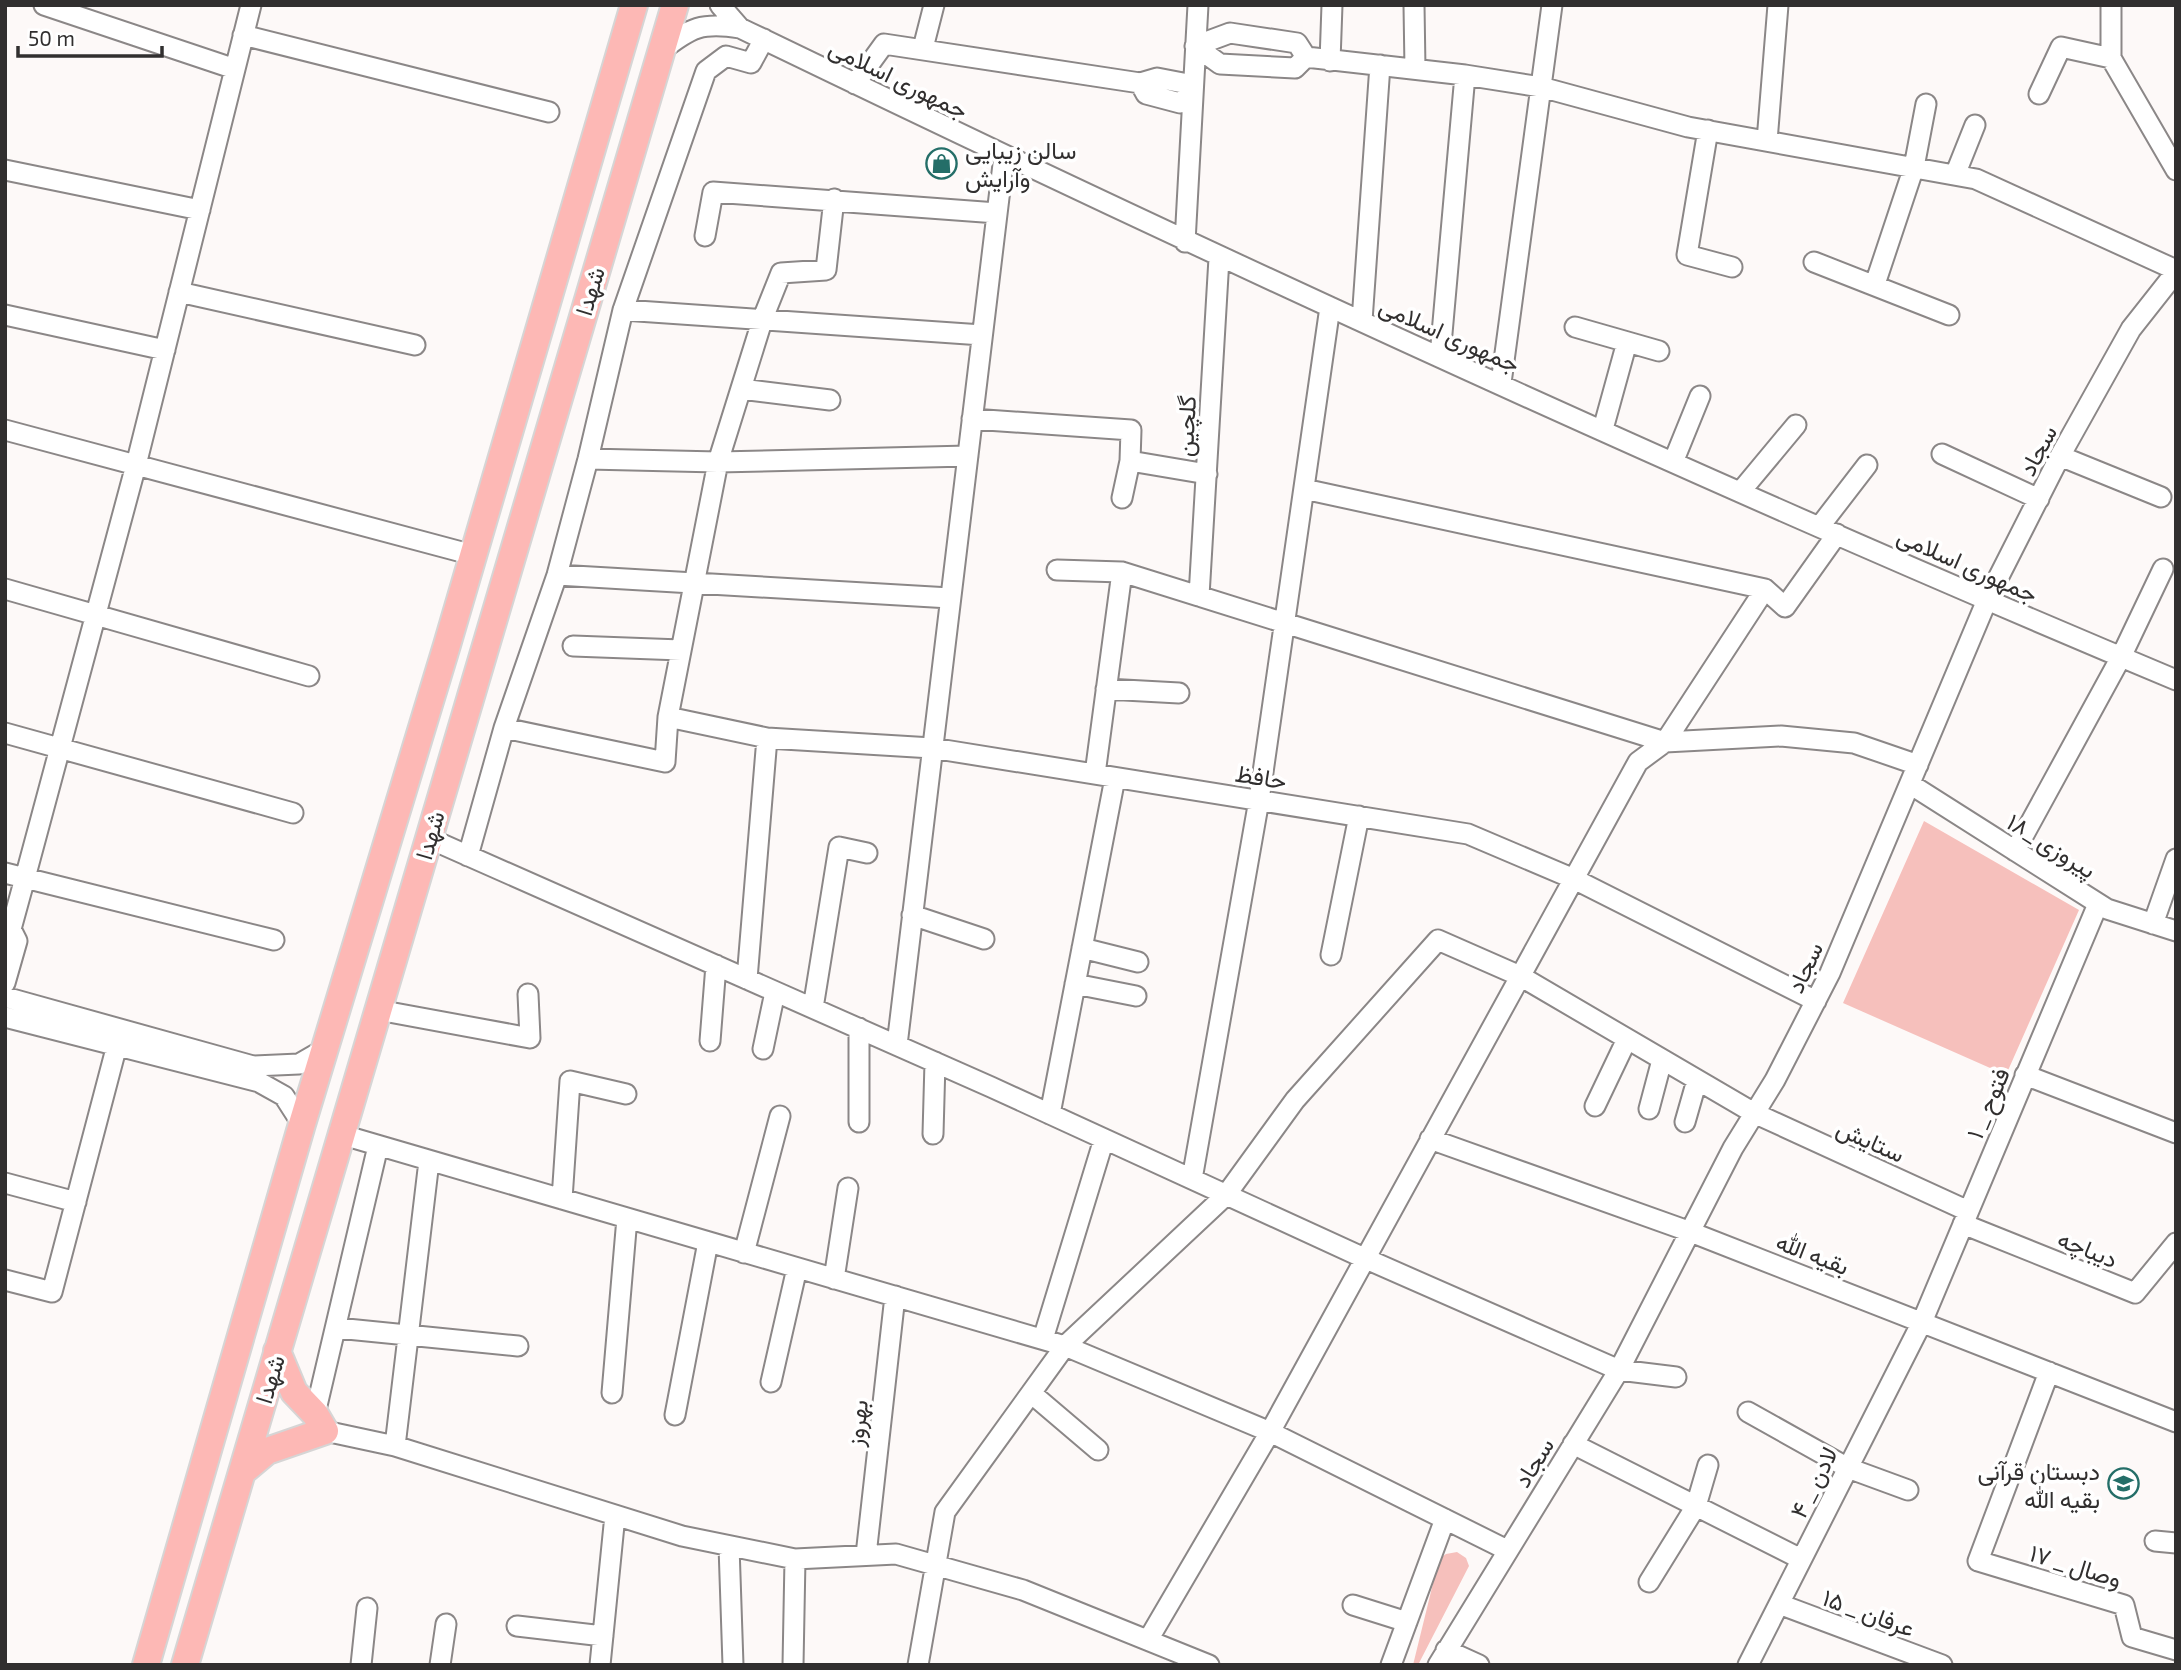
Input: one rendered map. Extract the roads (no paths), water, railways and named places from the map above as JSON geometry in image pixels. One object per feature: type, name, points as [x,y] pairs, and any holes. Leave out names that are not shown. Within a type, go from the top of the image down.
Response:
[{"type":"main road","name":"شهدا","points":[[146,1665],[302,1124],[634,5]]},
{"type":"main road","name":"شهدا","points":[[185,1665],[675,5]]},
{"type":"main road","points":[[506,442],[542,451]]},
{"type":"main road","points":[[242,1472],[267,1451],[320,1422],[294,1392],[277,1352]]},
{"type":"street","points":[[44,5],[235,69]]},
{"type":"street","points":[[5,983],[17,941],[8,933],[136,465],[251,5]]},
{"type":"street","name":"جمهوری اسلامی","points":[[720,5],[740,28],[1219,258],[1987,600],[2176,680]]},
{"type":"street","points":[[923,48],[934,5]]},
{"type":"street","points":[[1185,242],[1198,5]]},
{"type":"street","points":[[1330,61],[1332,5]]},
{"type":"street","points":[[1414,5],[1415,69]]},
{"type":"street","points":[[1501,383],[1552,5]]},
{"type":"street","points":[[1767,141],[1778,5]]},
{"type":"street","points":[[2111,5],[2111,58],[2176,170]]},
{"type":"street","points":[[661,51],[682,34],[711,24],[740,28]]},
{"type":"street","points":[[1195,46],[1230,33],[1297,43],[1306,57],[1465,75],[1541,87],[1708,130],[1976,178],[2176,271]]},
{"type":"street","points":[[243,35],[549,112]]},
{"type":"street","points":[[468,856],[504,728],[557,575],[589,460],[623,310],[706,71],[726,56],[751,63],[764,40]]},
{"type":"street","points":[[855,84],[884,44],[1140,83],[1157,78],[1183,83],[1192,92]]},
{"type":"street","points":[[1195,46],[1220,65],[1296,68],[1306,57]]},
{"type":"street","points":[[2039,94],[2061,47],[2111,58]]},
{"type":"street","points":[[1362,321],[1380,65]]},
{"type":"street","points":[[1440,356],[1465,75]]},
{"type":"street","points":[[1875,284],[1914,167],[1926,104]]},
{"type":"street","points":[[1955,175],[1975,125]]},
{"type":"street","points":[[1708,130],[1687,255],[1732,267]]},
{"type":"street","points":[[897,1045],[1004,156]]},
{"type":"street","points":[[5,170],[200,210]]},
{"type":"street","points":[[705,236],[713,191],[997,213]]},
{"type":"street","points":[[504,728],[665,762],[668,717],[718,462],[763,318],[781,273],[826,270],[834,200]]},
{"type":"street","name":"گلچین","points":[[1199,596],[1219,258]]},
{"type":"street","points":[[1814,262],[1949,315]]},
{"type":"street","name":"سجاد","points":[[1442,1658],[1619,1370],[1688,1231],[1816,1001],[1987,600],[2060,456],[2131,329],[2176,271]]},
{"type":"street","points":[[179,292],[415,345]]},
{"type":"street","points":[[1192,1180],[1259,800],[1330,307]]},
{"type":"street","points":[[623,310],[982,335]]},
{"type":"street","points":[[5,316],[165,350]]},
{"type":"street","points":[[1575,327],[1659,351]]},
{"type":"street","points":[[1602,429],[1627,342]]},
{"type":"street","points":[[741,388],[830,400]]},
{"type":"street","points":[[1674,460],[1700,396]]},
{"type":"street","points":[[972,419],[1131,430],[1130,461],[1122,498]]},
{"type":"street","points":[[1741,491],[1796,425]]},
{"type":"street","points":[[5,430],[473,555]]},
{"type":"street","points":[[1942,454],[2039,499]]},
{"type":"street","points":[[589,460],[718,462],[968,456]]},
{"type":"street","points":[[2060,456],[2161,498]]},
{"type":"street","points":[[1130,461],[1207,474]]},
{"type":"street","points":[[1304,489],[1765,589],[1785,607],[1867,465]]},
{"type":"street","points":[[2015,851],[2122,657],[2163,569]]},
{"type":"street","points":[[1057,570],[1122,572],[1665,742],[1781,736],[1854,743],[1918,765]]},
{"type":"street","points":[[1050,1114],[1082,948],[1105,776],[1106,689],[1122,572]]},
{"type":"street","points":[[557,575],[950,598]]},
{"type":"street","points":[[5,589],[309,676]]},
{"type":"street","points":[[1148,1640],[1270,1432],[1638,762],[1665,742],[1765,589]]},
{"type":"street","points":[[573,646],[681,650]]},
{"type":"street","points":[[1106,689],[1179,693]]},
{"type":"street","name":"حافظ","points":[[668,717],[767,738],[932,748],[1468,834],[1574,879],[1816,1001]]},
{"type":"street","points":[[5,733],[293,813]]},
{"type":"street","points":[[747,979],[767,738]]},
{"type":"street","name":"پیروزی _۱۸","points":[[1910,784],[2098,904],[2176,931]]},
{"type":"street","points":[[1331,955],[1359,817]]},
{"type":"street","points":[[428,838],[859,1028],[1364,1258],[1619,1370],[1676,1377]]},
{"type":"street","points":[[813,1008],[839,847],[867,853]]},
{"type":"street","points":[[2153,923],[2176,859]]},
{"type":"street","points":[[5,873],[274,940]]},
{"type":"street","name":"فتوح _ ۱","points":[[1922,1322],[2098,904]]},
{"type":"street","points":[[912,915],[984,939]]},
{"type":"street","name":"ستایش","points":[[1226,1195],[1296,1100],[1438,940],[1520,976],[1754,1113],[1965,1217]]},
{"type":"street","points":[[1082,948],[1138,962]]},
{"type":"street","points":[[710,1041],[716,965]]},
{"type":"street","points":[[1075,984],[1136,996]]},
{"type":"street","points":[[763,1049],[775,992]]},
{"type":"street","points":[[379,1010],[530,1038],[528,994]]},
{"type":"street","points":[[5,998],[131,1043],[259,1082],[284,1096],[302,1124]]},
{"type":"street","points":[[5,1017],[253,1066],[299,1064],[325,1049]]},
{"type":"street","points":[[859,1028],[859,1122]]},
{"type":"street","points":[[1595,1106],[1627,1039]]},
{"type":"street","points":[[5,1280],[52,1292],[76,1202],[131,1043]]},
{"type":"street","points":[[1649,1108],[1662,1060]]},
{"type":"street","points":[[933,1133],[935,1062]]},
{"type":"street","points":[[2025,1075],[2176,1133]]},
{"type":"street","points":[[1685,1122],[1697,1080]]},
{"type":"street","points":[[562,1199],[570,1081],[626,1094]]},
{"type":"street","points":[[744,1253],[780,1116]]},
{"type":"street","points":[[343,1135],[1065,1346],[1270,1432],[1507,1550]]},
{"type":"street","points":[[1043,1339],[1104,1139]]},
{"type":"street","name":"بقیه الله","points":[[1430,1139],[1688,1231],[2176,1422]]},
{"type":"street","points":[[378,1146],[337,1328],[320,1422],[682,1536],[795,1559],[896,1553],[1023,1590],[1209,1665]]},
{"type":"street","points":[[395,1446],[429,1161]]},
{"type":"street","points":[[5,1183],[76,1202]]},
{"type":"street","points":[[834,1279],[848,1188]]},
{"type":"street","points":[[918,1665],[945,1512],[1065,1346],[1226,1195]]},
{"type":"street","name":"دیباچه","points":[[1965,1217],[2135,1293],[2176,1243]]},
{"type":"street","points":[[612,1393],[627,1218]]},
{"type":"street","points":[[675,1415],[708,1242]]},
{"type":"street","points":[[771,1382],[797,1268]]},
{"type":"street","name":"بهروز","points":[[866,1555],[895,1296]]},
{"type":"street","name":"لادن _ ۴","points":[[1748,1665],[1922,1322]]},
{"type":"street","points":[[337,1328],[518,1346]]},
{"type":"street","name":"وصال _ ۱۷","points":[[2049,1372],[1978,1561],[2124,1605],[2132,1637],[2176,1650]]},
{"type":"street","points":[[1031,1393],[1098,1450]]},
{"type":"street","points":[[1748,1412],[1847,1468],[1908,1490]]},
{"type":"street","points":[[1573,1444],[1801,1559]]},
{"type":"street","points":[[1649,1582],[1696,1506],[1708,1465]]},
{"type":"street","points":[[600,1665],[615,1515]]},
{"type":"street","points":[[1391,1665],[1445,1519]]},
{"type":"street","points":[[2155,1541],[2176,1544]]},
{"type":"street","points":[[729,1546],[733,1665]]},
{"type":"street","points":[[793,1665],[795,1559]]},
{"type":"street","name":"عرفان _ ۱۵","points":[[1779,1604],[1942,1665]]},
{"type":"street","points":[[1353,1605],[1407,1622]]},
{"type":"street","points":[[361,1665],[367,1608]]},
{"type":"street","points":[[440,1665],[446,1624]]},
{"type":"street","points":[[517,1626],[603,1636]]},
{"type":"street","points":[[1442,1658],[1479,1665]]},
{"type":"place","name":"سالن زیبایی وآرایش","points":[[942,163]]},
{"type":"place","name":"دبستان قرآنی بقیه الله","points":[[2123,1484]]}]
